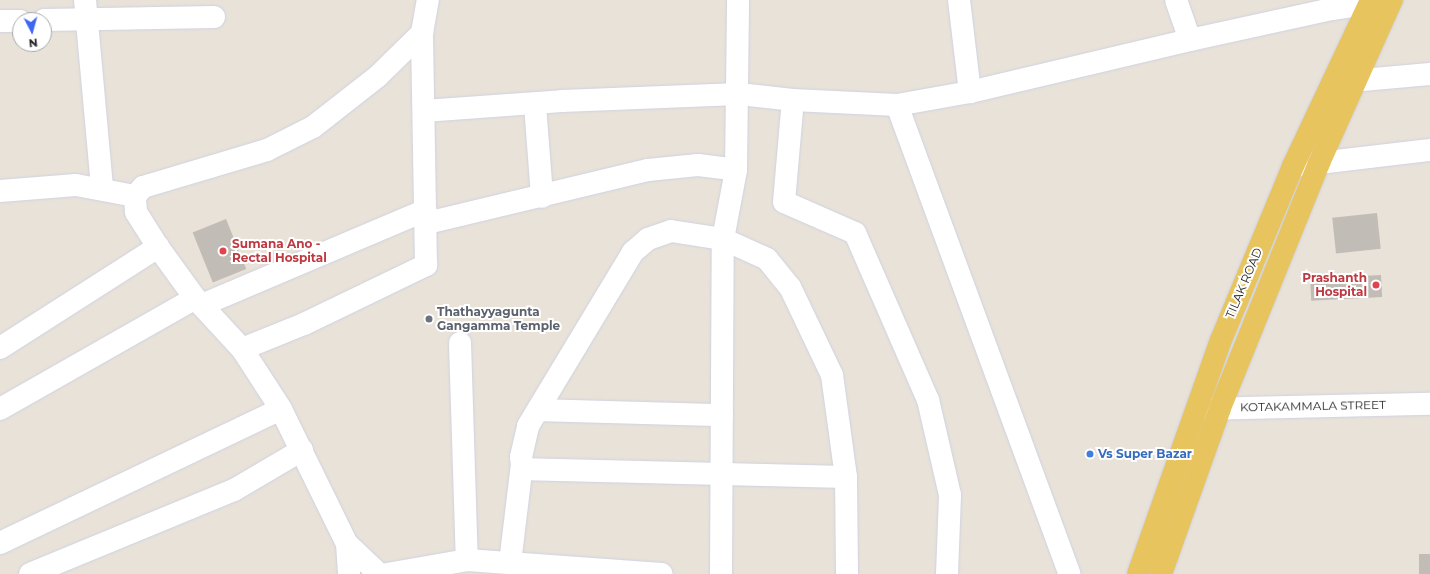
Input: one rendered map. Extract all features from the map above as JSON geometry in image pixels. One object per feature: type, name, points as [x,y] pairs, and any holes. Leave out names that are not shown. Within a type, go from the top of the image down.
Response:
[{"type":"main road","name":"TILAK ROAD","points":[[1161,574],[1220,408],[1319,163],[1393,0]]},
{"type":"main road","name":"TILAK ROAD","points":[[1138,574],[1221,340],[1293,166],[1370,1]]},
{"type":"street","points":[[242,349],[304,324],[426,265],[422,33],[428,0]]},
{"type":"street","points":[[721,574],[720,473],[722,415],[723,239],[736,170],[740,94],[738,0]]},
{"type":"street","points":[[959,0],[970,92]]},
{"type":"street","points":[[1176,0],[1190,40]]},
{"type":"street","points":[[424,110],[535,105],[562,101],[740,94],[793,100],[897,105],[970,92],[1332,5],[1393,0]]},
{"type":"street","points":[[86,10],[102,187]]},
{"type":"street","points":[[52,18],[86,10],[214,17]]},
{"type":"street","points":[[0,21],[12,21]]},
{"type":"street","points":[[350,574],[347,544],[281,409],[242,349],[198,301],[158,247],[136,212],[135,196],[143,187],[267,150],[313,127],[378,76],[422,33]]},
{"type":"street","points":[[1332,82],[1430,74]]},
{"type":"street","points":[[793,100],[784,202],[855,233],[862,248],[928,400],[950,495],[947,574]]},
{"type":"street","points":[[535,105],[542,197]]},
{"type":"street","points":[[897,105],[1070,574]]},
{"type":"street","points":[[1293,166],[1430,150]]},
{"type":"street","points":[[0,409],[198,301],[426,216],[542,197],[648,170],[698,165],[736,170]]},
{"type":"street","points":[[0,191],[76,185],[102,187],[135,196]]},
{"type":"street","points":[[510,563],[528,426],[633,252],[648,240],[671,231],[723,239],[767,259],[790,287],[832,375],[846,478],[847,574]]},
{"type":"street","points":[[0,348],[158,247]]},
{"type":"street","points":[[460,343],[467,560]]},
{"type":"street","name":"KOTAKAMMALA STREET","points":[[1196,409],[1430,404]]},
{"type":"street","points":[[0,543],[281,409]]},
{"type":"street","points":[[538,410],[722,415]]},
{"type":"street","points":[[30,574],[234,490],[302,450]]},
{"type":"street","points":[[522,464],[528,469],[720,473],[846,478]]},
{"type":"street","points":[[347,544],[379,574]]},
{"type":"street","points":[[387,574],[467,560],[661,574]]},
{"type":"building","points":[[1377,213],[1381,249],[1336,254],[1332,218]]},
{"type":"building","points":[[226,219],[246,269],[213,283],[193,232]]},
{"type":"building","points":[[1381,275],[1382,297],[1311,301],[1310,279]]},
{"type":"building","points":[[1419,554],[1430,554],[1430,574],[1419,574]]},
{"type":"place","name":"Sumana Ano - Rectal Hospital","points":[[223,251]]},
{"type":"place","name":"Prashanth Hospital","points":[[1376,285]]},
{"type":"place","name":"Thathayyagunta Gangamma Temple","points":[[429,319]]},
{"type":"place","name":"Vs Super Bazar","points":[[1090,454]]}]
